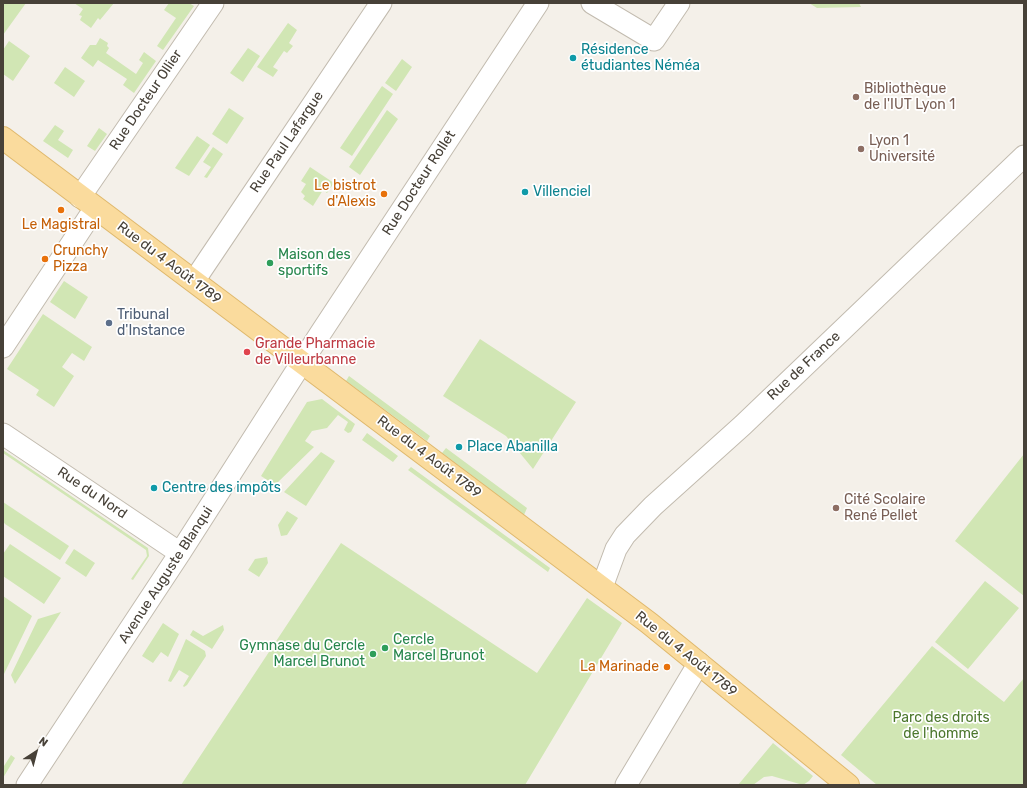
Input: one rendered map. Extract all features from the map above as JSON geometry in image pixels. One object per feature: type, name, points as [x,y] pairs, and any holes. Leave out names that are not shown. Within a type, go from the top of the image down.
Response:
[{"type":"main road","name":"Rue du 4 Août 1789","points":[[3,138],[602,587],[699,663],[848,785]]},
{"type":"street","name":"Rue Docteur Ollier","points":[[3,347],[88,203],[213,3]]},
{"type":"street","name":"Rue Paul Lafargue","points":[[194,281],[381,3]]},
{"type":"street","name":"Rue Docteur Rollet","points":[[302,362],[538,3]]},
{"type":"street","points":[[592,3],[654,40],[679,3]]},
{"type":"street","name":"Rue de France","points":[[602,587],[616,549],[625,535],[653,506],[743,424],[1024,156]]},
{"type":"street","name":"Avenue Auguste Blanqui","points":[[27,785],[180,554],[302,362]]},
{"type":"street","name":"Rue du Nord","points":[[3,434],[180,554]]},
{"type":"street","points":[[626,785],[699,663]]},
{"type":"green space","points":[[3,3],[26,3],[3,35]]},
{"type":"green space","points":[[74,3],[114,3],[100,20],[98,18],[91,28],[80,20],[82,16],[79,15],[83,9]]},
{"type":"green space","points":[[169,3],[189,3],[194,6],[163,50],[157,46],[176,18],[164,10]]},
{"type":"green space","points":[[809,3],[859,3],[861,7],[817,8]]},
{"type":"green space","points":[[288,23],[297,30],[289,43],[293,46],[287,53],[284,51],[273,67],[278,70],[273,77],[257,67]]},
{"type":"green space","points":[[100,38],[108,43],[107,46],[109,48],[106,53],[136,74],[143,63],[139,60],[144,52],[156,61],[134,93],[123,85],[127,79],[98,60],[93,67],[81,58],[90,45],[96,45]]},
{"type":"green space","points":[[9,41],[30,56],[13,81],[3,74],[3,50]]},
{"type":"green space","points":[[248,48],[260,56],[243,82],[230,73]]},
{"type":"green space","points":[[402,59],[412,67],[396,91],[385,83]]},
{"type":"green space","points":[[65,67],[85,81],[74,97],[54,83]]},
{"type":"green space","points":[[382,86],[393,94],[352,156],[340,148]]},
{"type":"green space","points":[[229,108],[244,118],[227,144],[212,134]]},
{"type":"green space","points":[[387,110],[398,119],[360,175],[349,167]]},
{"type":"green space","points":[[55,125],[64,131],[58,140],[73,150],[68,158],[43,141]]},
{"type":"green space","points":[[99,128],[107,134],[95,151],[87,146]]},
{"type":"green space","points":[[197,136],[210,145],[189,176],[175,168]]},
{"type":"green space","points":[[213,147],[223,154],[207,178],[204,177],[211,167],[203,162]]},
{"type":"green space","points":[[310,167],[334,183],[327,193],[323,190],[313,206],[303,199],[305,196],[301,192],[306,184],[301,181]]},
{"type":"green space","points":[[64,281],[88,297],[75,319],[50,302]]},
{"type":"green space","points":[[43,314],[92,347],[84,361],[72,353],[62,367],[74,376],[54,407],[36,395],[39,390],[7,369]]},
{"type":"green space","points":[[480,339],[576,402],[533,469],[506,436],[443,396]]},
{"type":"green space","points":[[349,376],[430,436],[427,441],[346,381]]},
{"type":"green space","points":[[322,399],[355,424],[351,432],[348,433],[344,430],[348,422],[338,415],[327,428],[312,431],[305,441],[314,447],[275,485],[261,476],[307,402]]},
{"type":"green space","points":[[367,433],[398,456],[393,462],[362,440]]},
{"type":"green space","points":[[446,448],[527,508],[524,515],[442,453]]},
{"type":"green space","points":[[3,450],[148,548],[149,556],[133,580],[131,579],[147,556],[146,550],[3,453]]},
{"type":"green space","points":[[321,452],[335,461],[306,506],[284,492]]},
{"type":"green space","points":[[1024,454],[1024,596],[955,541]]},
{"type":"green space","points":[[411,467],[550,568],[548,572],[408,470]]},
{"type":"green space","points":[[3,502],[69,546],[60,560],[5,524],[3,521]]},
{"type":"green space","points":[[287,511],[298,518],[287,535],[281,536],[278,525]]},
{"type":"green space","name":"Cercle Marcel Brunot","points":[[341,543],[537,673],[587,598],[622,623],[525,785],[181,785]]},
{"type":"green space","points":[[10,544],[61,578],[44,604],[3,576],[3,554]]},
{"type":"green space","points":[[74,549],[95,563],[86,577],[65,563]]},
{"type":"green space","points":[[267,557],[268,563],[259,577],[248,570],[255,559]]},
{"type":"green space","points":[[985,581],[1019,608],[968,669],[935,642]]},
{"type":"green space","points":[[3,596],[32,616],[4,674],[3,674]]},
{"type":"green space","points":[[61,612],[15,684],[11,675],[38,619]]},
{"type":"green space","points":[[163,623],[179,634],[168,657],[161,652],[153,663],[142,656]]},
{"type":"green space","points":[[223,625],[224,630],[212,649],[190,635],[193,630],[203,636]]},
{"type":"green space","points":[[186,639],[205,651],[206,656],[187,685],[184,687],[183,686],[189,676],[179,670],[171,682],[168,681]]},
{"type":"green space","name":"Parc des droits de l'homme","points":[[932,646],[1004,702],[1024,678],[1024,785],[877,785],[841,755]]},
{"type":"green space","points":[[773,743],[813,776],[809,781],[803,785],[772,776],[764,777],[753,785],[738,785]]},
{"type":"green space","points":[[11,755],[15,758],[3,778],[3,765],[4,766]]},
{"type":"place","name":"Résidence étudiantes Néméa","points":[[573,58]]},
{"type":"place","name":"Bibliothèque de l'IUT Lyon 1","points":[[856,97]]},
{"type":"place","name":"Lyon 1 Université","points":[[861,149]]},
{"type":"place","name":"Villenciel","points":[[525,192]]},
{"type":"place","name":"Le bistrot d'Alexis","points":[[384,194]]},
{"type":"place","name":"Le Magistral","points":[[61,210]]},
{"type":"place","name":"Crunchy Pizza","points":[[45,259]]},
{"type":"place","name":"Maison des sportifs","points":[[270,263]]},
{"type":"place","name":"Tribunal d'Instance","points":[[109,323]]},
{"type":"place","name":"Grande Pharmacie de Villeurbanne","points":[[247,352]]},
{"type":"place","name":"Place Abanilla","points":[[459,447]]},
{"type":"place","name":"Centre des impôts","points":[[154,488]]},
{"type":"place","name":"Cité Scolaire René Pellet","points":[[836,508]]},
{"type":"place","name":"Cercle Marcel Brunot","points":[[385,648]]},
{"type":"place","name":"Gymnase du Cercle Marcel Brunot","points":[[373,654]]},
{"type":"place","name":"La Marinade","points":[[667,667]]}]
